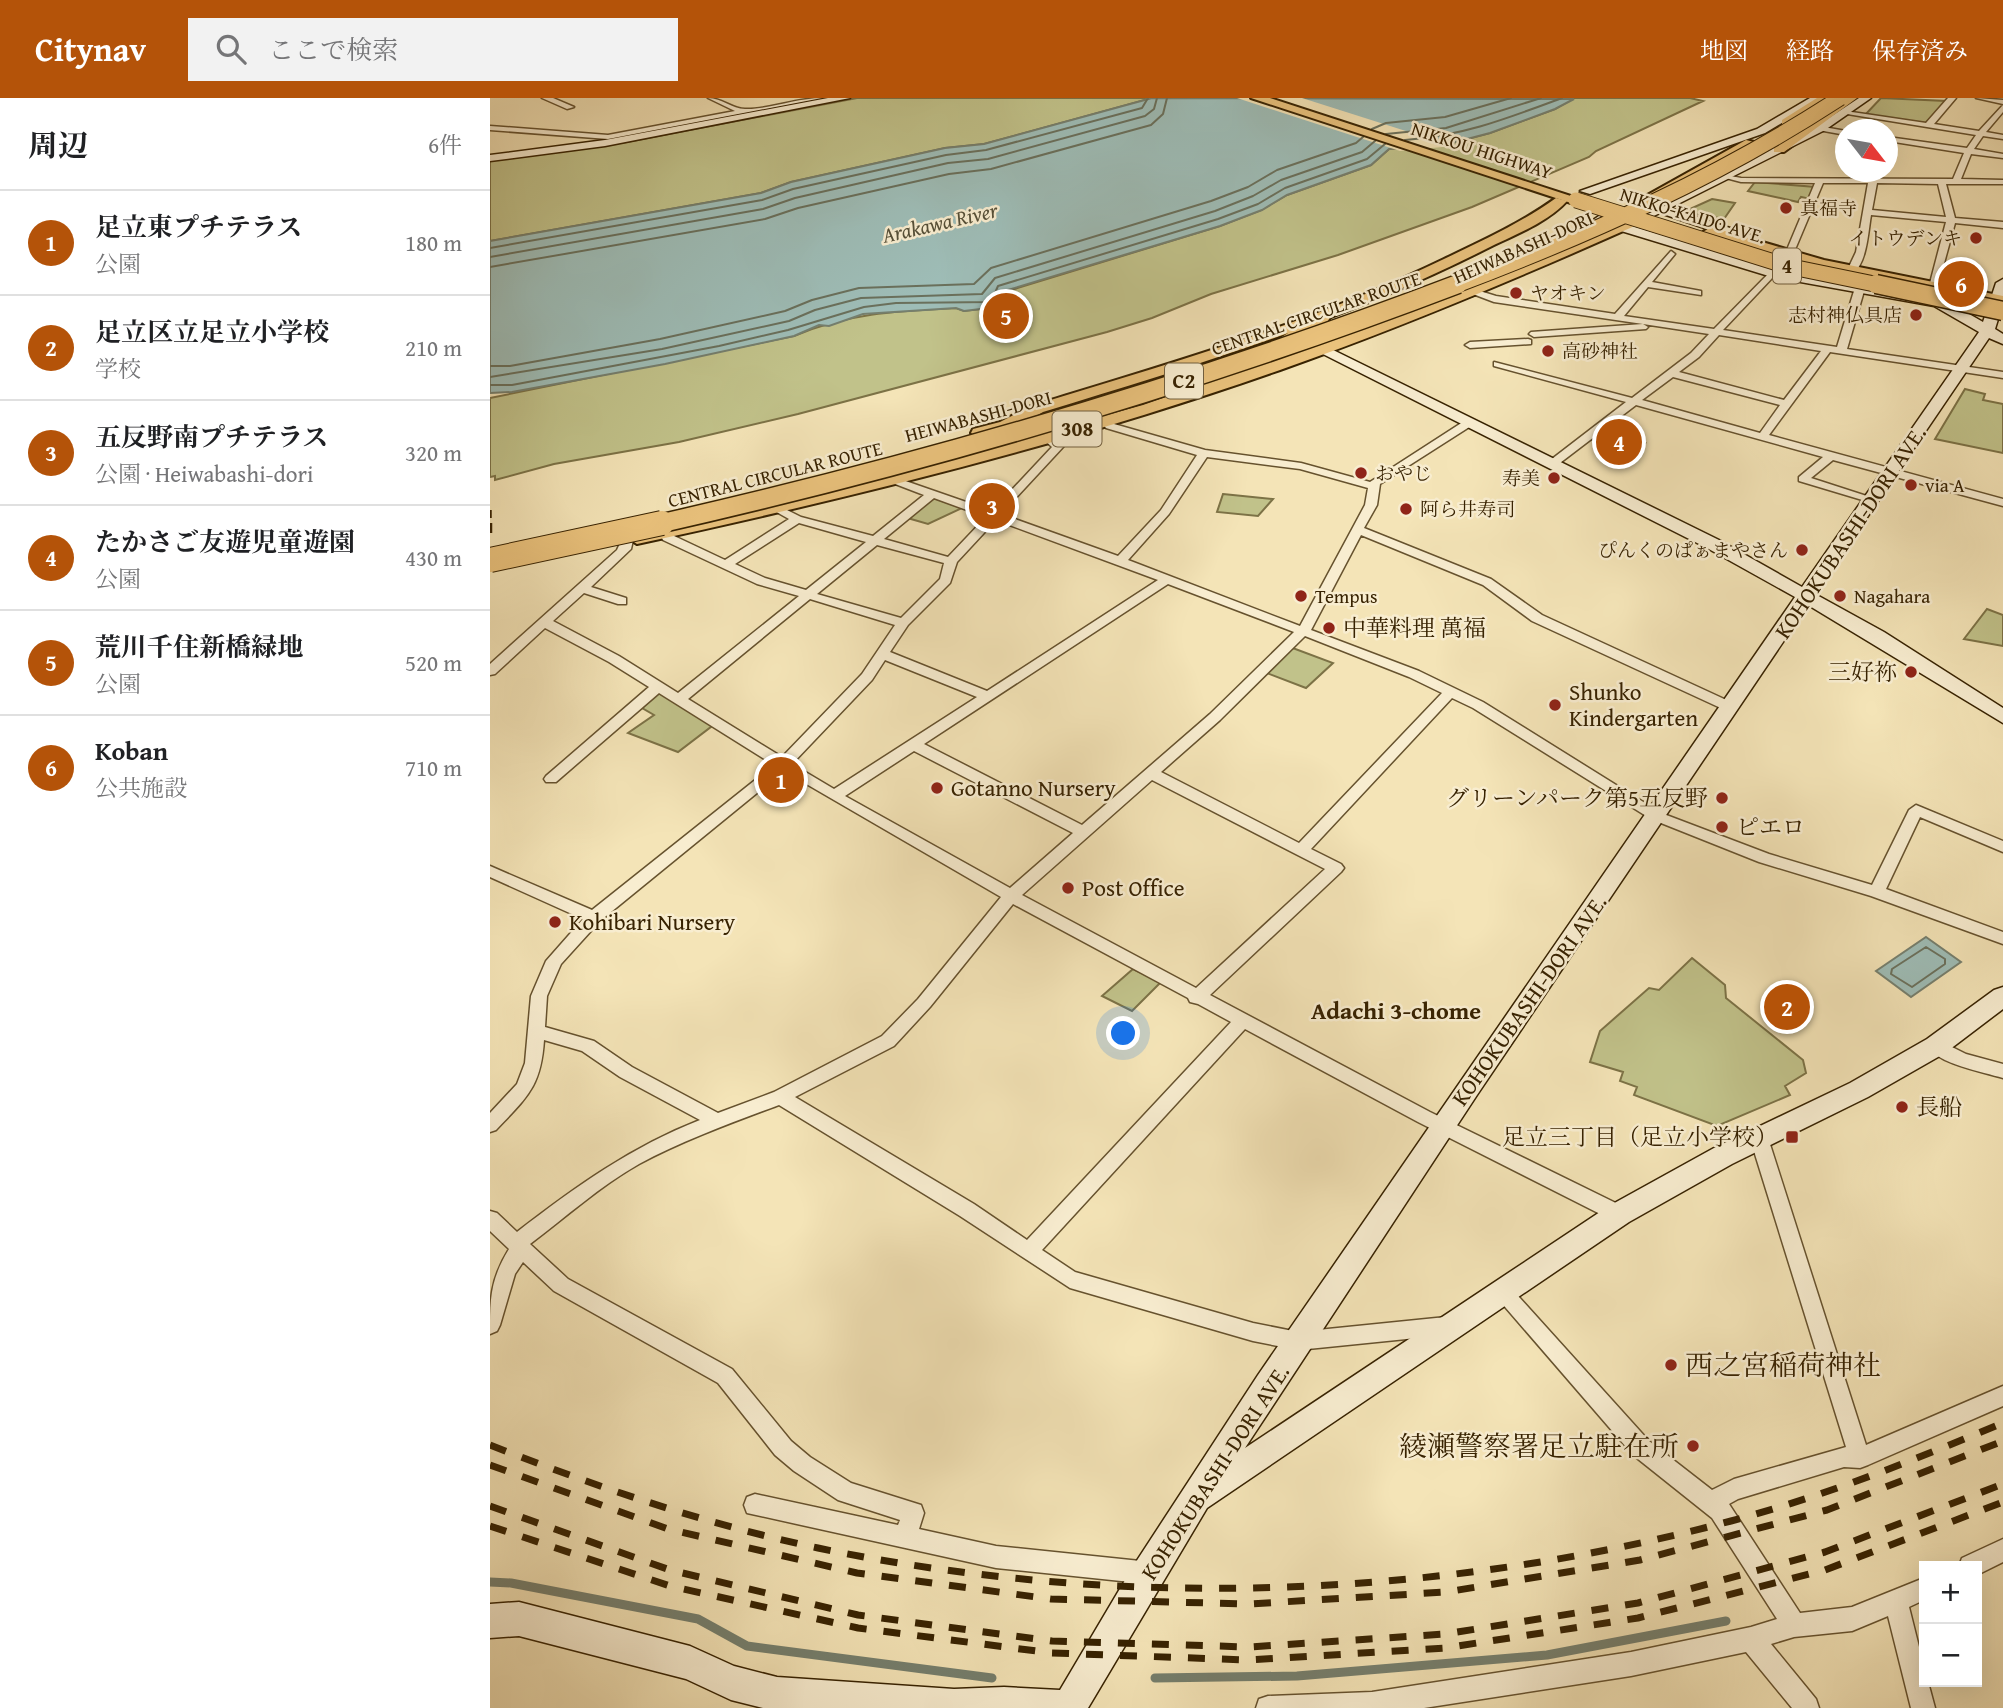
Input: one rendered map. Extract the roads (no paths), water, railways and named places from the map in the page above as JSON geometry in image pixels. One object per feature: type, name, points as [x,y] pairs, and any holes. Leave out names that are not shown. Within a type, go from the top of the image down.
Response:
[{"type":"highway","name":"NIKKOU HIGHWAY","points":[[1257,98],[1430,154],[1573,196]]},
{"type":"highway","name":"NIKKOU HIGHWAY","points":[[1285,98],[1480,161],[1573,196]]},
{"type":"highway","name":"CENTRAL CIRCULAR ROUTE","points":[[490,552],[915,447],[1098,394],[1327,318],[1443,276],[1578,220],[1697,164],[1808,98]]},
{"type":"highway","points":[[1643,206],[1826,98]]},
{"type":"highway","name":"CENTRAL CIRCULAR ROUTE","points":[[490,562],[720,510],[954,450],[1143,395],[1326,334],[1475,279],[1606,224],[1765,145],[1842,102]]},
{"type":"highway","points":[[1779,149],[1842,102]]},
{"type":"highway","points":[[1761,131],[1794,119]]},
{"type":"highway","name":"4","points":[[1573,196],[1821,264],[1896,280],[1936,295]]},
{"type":"highway","name":"4","points":[[1573,196],[1690,242],[1809,276],[1936,295],[2000,310]]},
{"type":"highway","name":"NIKKO-KAIDO AVE.","points":[[1573,196],[1765,260],[2000,310]]},
{"type":"highway","points":[[581,531],[788,488],[1025,424],[1281,343],[1510,258]]},
{"type":"highway","points":[[537,550],[661,530],[874,480],[1049,431],[1470,291]]},
{"type":"highway","points":[[1281,343],[1322,317]]},
{"type":"main road","points":[[490,158],[605,143],[845,98]]},
{"type":"main road","points":[[898,459],[1006,426],[1037,409],[1322,317],[1434,271],[1573,196],[1761,131],[1818,98]]},
{"type":"main road","points":[[1643,206],[1842,102],[1866,98]]},
{"type":"main road","points":[[1660,209],[1821,128],[1842,102]]},
{"type":"main road","points":[[1643,206],[1660,209],[1821,264]]},
{"type":"main road","name":"HEIWABASHI-DORI","points":[[490,562],[627,540],[777,508],[894,480],[1047,438],[1320,349],[1433,309],[1643,206]]},
{"type":"main road","points":[[1621,219],[1772,274],[1858,291],[1936,295]]},
{"type":"main road","name":"HEIWABASHI-DORI","points":[[490,552],[695,510],[1033,424],[1199,373],[1359,318],[1600,220],[1621,219]]},
{"type":"main road","name":"KOHOKUBASHI-DORI AVE.","points":[[1068,1708],[1194,1501],[1441,1126],[1892,473],[2000,310]]},
{"type":"main road","points":[[1194,1501],[1619,1214],[1759,1138],[1859,1090],[1936,1046],[2003,996]]},
{"type":"main road","points":[[490,1621],[519,1619],[690,1663],[730,1683],[776,1701],[954,1708],[1004,1704],[1068,1708]]},
{"type":"street","points":[[546,98],[570,107]]},
{"type":"street","points":[[712,98],[742,113]]},
{"type":"street","points":[[490,128],[608,137],[818,98]]},
{"type":"street","points":[[1928,125],[1952,98]]},
{"type":"street","points":[[1980,98],[2003,102]]},
{"type":"street","points":[[1842,102],[1904,122],[2003,137]]},
{"type":"street","points":[[1957,181],[1957,175],[1982,133],[2003,107]]},
{"type":"street","points":[[1898,129],[1904,122]]},
{"type":"street","points":[[1821,128],[1835,131]]},
{"type":"street","points":[[1898,140],[2003,156]]},
{"type":"street","points":[[1726,177],[1741,180],[1835,181]]},
{"type":"street","points":[[1790,252],[1819,188],[1819,181]]},
{"type":"street","points":[[1898,181],[2003,182]]},
{"type":"street","points":[[1936,295],[1951,220],[1941,181]]},
{"type":"street","points":[[1852,271],[1860,252],[1874,182]]},
{"type":"street","points":[[1867,212],[2003,225]]},
{"type":"street","points":[[1619,316],[1671,254]]},
{"type":"street","points":[[1552,464],[1695,355],[1772,274]]},
{"type":"street","points":[[1645,284],[1698,293]]},
{"type":"street","points":[[1470,291],[1494,299],[2003,375]]},
{"type":"street","points":[[1841,351],[1858,291]]},
{"type":"street","points":[[1470,345],[1667,325]]},
{"type":"street","points":[[1320,349],[1713,544],[1806,595],[2002,715]]},
{"type":"street","points":[[1762,438],[1827,349]]},
{"type":"street","points":[[1498,364],[2003,503]]},
{"type":"street","points":[[1670,373],[1787,404]]},
{"type":"street","points":[[1104,420],[1110,426],[1204,453],[1311,468],[1373,486]]},
{"type":"street","points":[[490,1325],[506,1271],[519,1245],[594,1183],[631,1160],[717,1121],[780,1097],[888,1041],[924,1003],[1011,897],[1152,774],[1304,630],[1371,505],[1375,482],[1469,422]]},
{"type":"street","points":[[490,1125],[525,1088],[534,1063],[539,996],[554,961],[594,917],[784,764],[867,677],[903,623],[946,580],[951,561],[1059,446],[1047,438]]},
{"type":"street","points":[[1120,561],[1165,512],[1204,453]]},
{"type":"street","points":[[1830,457],[1803,479],[1873,500]]},
{"type":"street","points":[[894,480],[1304,630],[1451,691],[1656,816],[1764,858],[1877,892],[2003,938]]},
{"type":"street","points":[[678,700],[874,538],[931,495]]},
{"type":"street","points":[[777,508],[797,519],[951,561]]},
{"type":"street","points":[[727,564],[797,519]]},
{"type":"street","points":[[1357,530],[1487,582],[1537,618],[1730,707]]},
{"type":"street","points":[[666,532],[667,537],[761,581],[903,623]]},
{"type":"street","points":[[490,671],[628,547],[627,540]]},
{"type":"street","points":[[834,796],[1166,580]]},
{"type":"street","points":[[582,588],[622,601]]},
{"type":"street","points":[[544,622],[614,659],[656,688],[834,796],[1011,897],[1196,998],[1243,1020],[1441,1126],[1619,1214]]},
{"type":"street","points":[[882,654],[988,696]]},
{"type":"street","points":[[551,779],[656,688]]},
{"type":"street","points":[[1300,851],[1451,691]]},
{"type":"street","points":[[914,745],[1085,833]]},
{"type":"street","points":[[1152,774],[1336,868],[1196,998]]},
{"type":"street","points":[[1877,892],[1916,810],[2003,847]]},
{"type":"street","points":[[490,871],[594,917]]},
{"type":"street","points":[[1030,1250],[1243,1020]]},
{"type":"street","points":[[537,1031],[588,1046],[626,1072],[717,1121]]},
{"type":"street","points":[[1936,1046],[1961,1059],[2003,1071]]},
{"type":"street","points":[[780,1097],[1030,1250],[1069,1279],[1253,1332],[1298,1341],[1455,1325]]},
{"type":"street","points":[[1759,1138],[1860,1458]]},
{"type":"street","points":[[490,1219],[561,1285],[725,1376],[783,1448],[802,1464],[846,1492],[913,1513],[906,1536]]},
{"type":"street","points":[[1503,1293],[1641,1448],[1712,1502],[1794,1625]]},
{"type":"street","points":[[1712,1502],[1734,1490],[1832,1461],[1860,1458],[2003,1396]]},
{"type":"street","points":[[755,1505],[996,1557],[1150,1573]]},
{"type":"street","points":[[1981,1561],[2002,1551]]},
{"type":"street","points":[[1268,1708],[1372,1704],[1631,1664],[1751,1639],[1794,1625],[1852,1619],[1919,1592]]},
{"type":"street","points":[[1896,1603],[1923,1708]]},
{"type":"street","points":[[1751,1639],[1807,1708]]},
{"type":"water","name":"Arakawa River","points":[[1152,98],[1574,99],[1555,109],[1490,133],[1448,144],[1389,149],[1371,165],[1287,195],[1262,210],[1220,226],[998,293],[1008,301],[1022,298],[1023,304],[964,311],[956,308],[863,314],[829,326],[819,325],[794,336],[665,364],[512,392],[490,393],[490,241],[761,193],[791,182],[945,148],[984,144]]},
{"type":"water","points":[[1926,937],[1961,962],[1911,997],[1876,971]]},
{"type":"waterway","points":[[490,1582],[511,1583],[698,1619],[747,1646],[992,1678]]},
{"type":"waterway","points":[[1155,1678],[1297,1676],[1547,1655],[1726,1621]]},
{"type":"railway","points":[[490,510],[490,540]]},
{"type":"railway","points":[[490,1445],[652,1503],[734,1528],[818,1548],[931,1568],[1045,1581],[1160,1588],[1276,1587],[1391,1581],[1506,1567],[1620,1547],[1731,1521],[1835,1489],[2003,1423]]},
{"type":"railway","points":[[490,1465],[668,1529],[857,1573],[1051,1599],[1249,1604],[1446,1592],[1640,1560],[1827,1510],[2003,1441]]},
{"type":"railway","points":[[490,1506],[670,1570],[858,1615],[1052,1641],[1249,1647],[1445,1634],[1638,1603],[1825,1552],[2003,1484]]},
{"type":"railway","points":[[490,1526],[670,1586],[858,1628],[1052,1653],[1249,1660],[1445,1648],[1638,1618],[1825,1570],[2003,1502]]},
{"type":"place","name":"真福寺","points":[[1786,208]]},
{"type":"place","name":"イトウデンキ","points":[[1976,238]]},
{"type":"place","name":"Koban","points":[[1961,284]]},
{"type":"place","name":"ヤオキン","points":[[1516,293]]},
{"type":"place","name":"志村神仏具店","points":[[1916,315]]},
{"type":"place","name":"荒川千住新橋緑地","points":[[1006,316]]},
{"type":"place","name":"高砂神社","points":[[1548,351]]},
{"type":"place","name":"たかさご友遊児童遊園","points":[[1619,442]]},
{"type":"place","name":"おやじ","points":[[1361,473]]},
{"type":"place","name":"寿美","points":[[1554,478]]},
{"type":"place","name":"via A","points":[[1911,485]]},
{"type":"place","name":"五反野南プチテラス","points":[[992,506]]},
{"type":"place","name":"阿ら井寿司","points":[[1406,509]]},
{"type":"place","name":"ぴんくのぱぁまやさん","points":[[1802,550]]},
{"type":"place","name":"Tempus","points":[[1301,596]]},
{"type":"place","name":"Nagahara","points":[[1840,596]]},
{"type":"place","name":"中華料理 萬福","points":[[1329,628]]},
{"type":"place","name":"三好祢","points":[[1911,672]]},
{"type":"place","name":"Shunko Kindergarten","points":[[1555,705]]},
{"type":"place","name":"足立東プチテラス","points":[[781,780]]},
{"type":"place","name":"Gotanno Nursery","points":[[937,788]]},
{"type":"place","name":"グリーンパーク第5五反野","points":[[1722,798]]},
{"type":"place","name":"ピエロ","points":[[1722,827]]},
{"type":"place","name":"Post Office","points":[[1068,888]]},
{"type":"place","name":"Kohibari Nursery","points":[[555,922]]},
{"type":"place","name":"足立区立足立小学校","points":[[1787,1007]]},
{"type":"place","name":"長船","points":[[1902,1107]]},
{"type":"place","name":"足立三丁目（足立小学校）","points":[[1792,1137]]},
{"type":"place","name":"西之宮稲荷神社","points":[[1671,1365]]},
{"type":"place","name":"綾瀬警察署足立駐在所","points":[[1693,1446]]},
{"type":"district","name":"Adachi 3-chome","points":[[1396,1011]]}]
